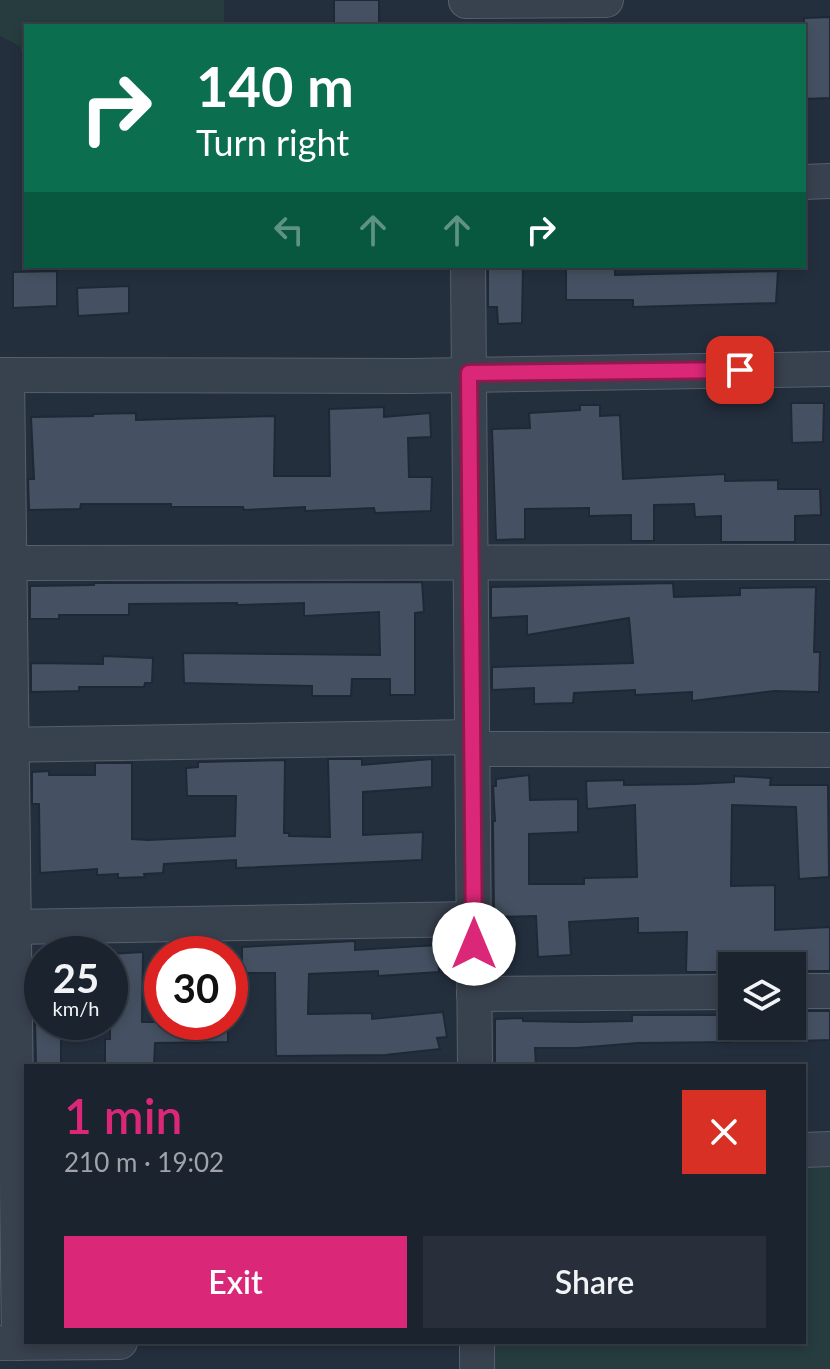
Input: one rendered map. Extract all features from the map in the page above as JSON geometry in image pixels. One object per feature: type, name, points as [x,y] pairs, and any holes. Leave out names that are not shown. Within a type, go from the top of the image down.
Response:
[{"type":"street","points":[[466,9],[606,0]]},
{"type":"street","points":[[806,182],[830,181]]},
{"type":"street","points":[[468,268],[475,1064]]},
{"type":"street","points":[[92,1344],[9,1350],[21,1108],[5,745],[9,563],[3,375],[410,376],[830,369]]},
{"type":"street","points":[[9,563],[830,562]]},
{"type":"street","points":[[5,745],[472,743],[830,750]]},
{"type":"street","points":[[13,927],[474,919]]},
{"type":"street","points":[[806,991],[830,991]]},
{"type":"street","points":[[474,994],[718,992]]},
{"type":"street","points":[[806,1150],[830,1149]]},
{"type":"street","points":[[477,1344],[477,1369]]},
{"type":"green space","points":[[0,0],[224,0],[224,24],[24,24],[24,58],[20,46],[0,36]]},
{"type":"green space","points":[[830,1163],[830,1369],[491,1369],[491,1344],[806,1344],[806,1164]]},
{"type":"building","points":[[334,0],[379,0],[379,24],[334,24]]},
{"type":"building","points":[[830,17],[830,98],[806,99],[804,18]]},
{"type":"building","points":[[488,268],[523,268],[522,323],[498,324],[497,307],[488,307]]},
{"type":"building","points":[[566,268],[615,268],[615,275],[778,271],[776,303],[633,307],[633,300],[566,300]]},
{"type":"building","points":[[57,271],[57,306],[13,308],[13,272]]},
{"type":"building","points":[[129,286],[129,313],[78,316],[77,288]]},
{"type":"building","points":[[791,403],[824,403],[823,442],[792,443]]},
{"type":"building","points":[[580,405],[600,405],[600,416],[620,415],[623,479],[725,474],[725,481],[778,480],[778,489],[820,489],[821,515],[795,516],[795,542],[721,542],[721,516],[695,517],[694,504],[654,505],[654,541],[631,541],[631,515],[589,516],[589,508],[525,509],[525,539],[496,540],[492,429],[530,428],[529,413],[580,410]]},
{"type":"building","points":[[384,407],[384,417],[430,413],[431,437],[408,438],[409,477],[432,477],[431,511],[375,513],[374,508],[305,511],[305,507],[244,510],[243,507],[171,507],[171,504],[81,504],[80,509],[29,510],[28,479],[34,479],[31,417],[136,413],[136,420],[275,416],[274,476],[330,476],[329,409]]},
{"type":"building","points":[[422,582],[424,612],[415,613],[415,695],[390,695],[390,679],[352,679],[351,696],[312,696],[312,686],[184,683],[183,653],[380,655],[379,612],[304,616],[304,603],[129,604],[129,615],[59,615],[59,619],[30,619],[30,586]]},
{"type":"building","points":[[673,583],[674,597],[740,595],[740,588],[816,587],[814,652],[820,652],[819,692],[774,691],[692,701],[692,692],[635,695],[635,690],[574,693],[573,703],[534,704],[534,688],[492,690],[492,667],[633,663],[629,618],[527,635],[527,616],[491,618],[491,587]]},
{"type":"building","points":[[103,656],[153,658],[152,683],[145,683],[144,687],[79,687],[79,691],[31,692],[31,663],[103,664]]},
{"type":"building","points":[[328,759],[362,759],[362,765],[432,759],[432,787],[363,792],[363,835],[423,832],[422,860],[236,868],[236,860],[164,864],[163,873],[118,878],[118,874],[97,875],[97,869],[40,873],[39,804],[32,804],[32,772],[95,775],[95,763],[132,763],[132,839],[235,836],[236,796],[187,796],[186,768],[198,767],[198,762],[285,760],[284,833],[289,833],[289,836],[330,837]]},
{"type":"building","points":[[529,775],[530,800],[578,799],[578,832],[529,834],[529,884],[584,884],[584,878],[637,877],[635,805],[587,809],[586,781],[624,780],[624,785],[694,784],[734,782],[734,776],[771,778],[770,785],[828,785],[829,877],[799,879],[796,807],[732,805],[731,886],[775,885],[775,930],[830,927],[830,971],[806,971],[806,952],[718,952],[718,972],[686,972],[687,932],[638,933],[638,918],[569,922],[571,955],[538,957],[536,916],[494,917],[493,786],[496,786],[496,779]]},
{"type":"building","points":[[355,941],[355,950],[438,945],[439,972],[378,976],[378,971],[309,974],[308,1014],[372,1013],[372,1019],[443,1012],[447,1037],[437,1038],[440,1049],[385,1055],[276,1056],[275,973],[248,973],[248,947]]},
{"type":"building","points":[[143,952],[144,1040],[228,1040],[155,1043],[154,1064],[105,1064],[105,1040],[128,1040],[128,953]]},
{"type":"building","points":[[806,1011],[830,1011],[830,1040],[798,1041],[806,1040]]},
{"type":"building","points":[[632,1015],[718,1015],[718,1040],[732,1042],[535,1048],[536,1064],[495,1064],[495,1019],[632,1021]]},
{"type":"building","points":[[35,1040],[61,1040],[61,1064],[36,1064]]},
{"type":"route","points":[[474,944],[469,373],[740,370]]}]
